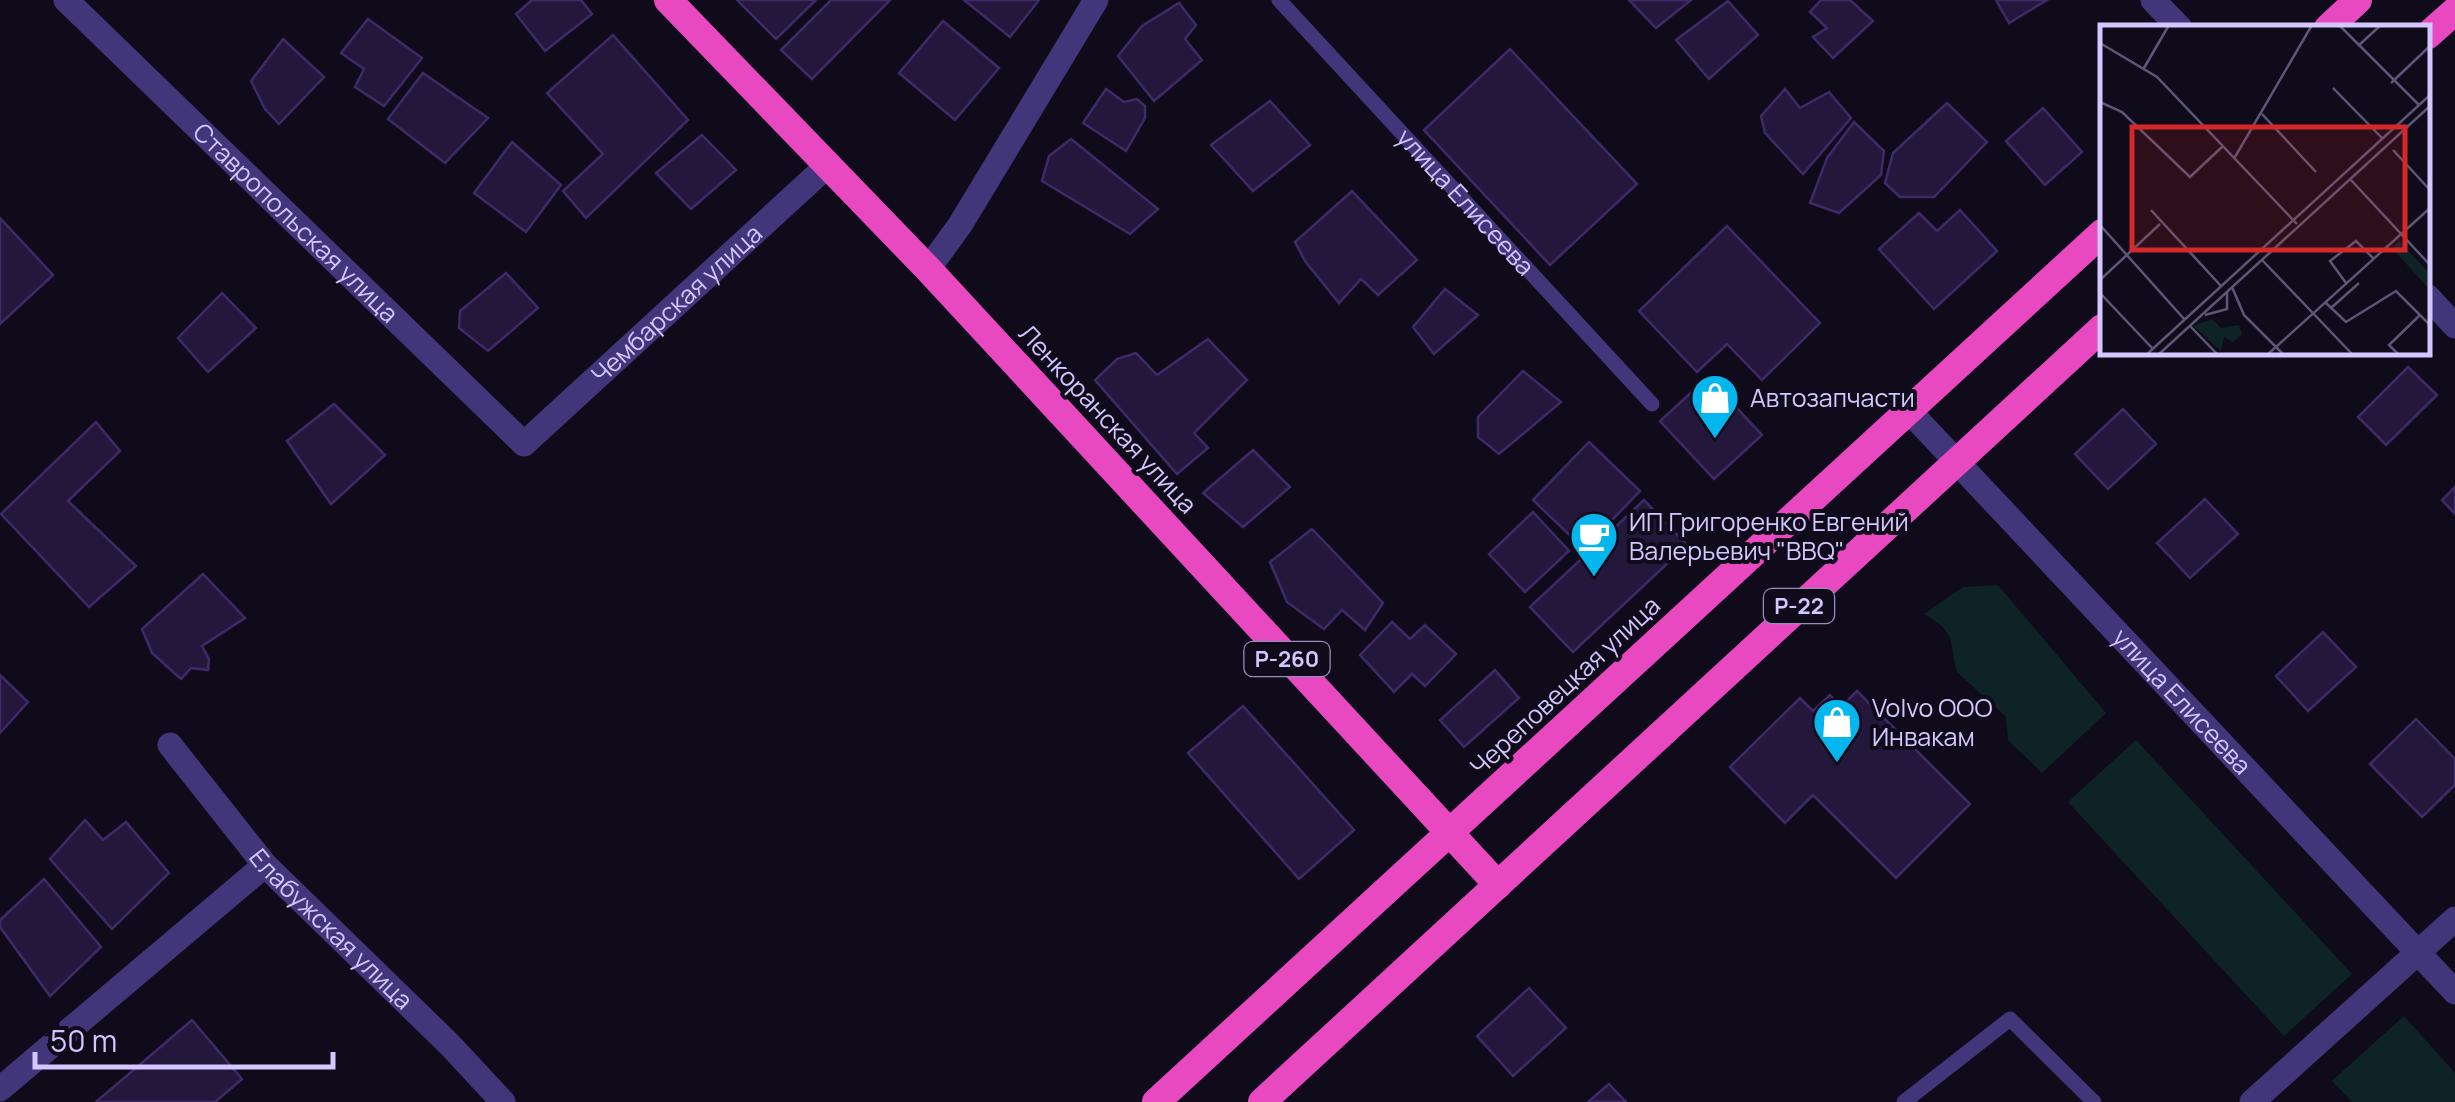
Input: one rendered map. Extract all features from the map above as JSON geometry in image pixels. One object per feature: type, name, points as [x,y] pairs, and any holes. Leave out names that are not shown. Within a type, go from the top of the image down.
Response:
[{"type":"highway","name":"Ленкоранская улица","points":[[668,0],[928,268],[1498,885]]},
{"type":"highway","points":[[2331,25],[2358,0]]},
{"type":"highway","points":[[2430,33],[2455,11]]},
{"type":"highway","name":"Череповецкая улица","points":[[1156,1102],[2100,236]]},
{"type":"highway","name":"Р-22","points":[[1262,1102],[2100,330]]},
{"type":"street","name":"Ставропольская улица","points":[[66,0],[524,444]]},
{"type":"street","points":[[928,268],[960,225],[1096,0]]},
{"type":"street","points":[[2153,0],[2177,25]]},
{"type":"street","name":"Чембарская улица","points":[[524,444],[830,164]]},
{"type":"street","points":[[2430,299],[2455,326]]},
{"type":"street","name":"улица Елисеева","points":[[1908,410],[2455,992]]},
{"type":"street","name":"Елабужская улица","points":[[170,745],[265,865],[504,1102]]},
{"type":"street","points":[[0,1089],[265,865]]},
{"type":"street","points":[[2252,1102],[2455,919]]},
{"type":"lane","name":"улица Елисеева","points":[[1279,0],[1652,404]]},
{"type":"lane","points":[[1904,1102],[2010,1019],[2094,1102]]},
{"type":"green space","points":[[1998,585],[2106,713],[2042,773],[2008,740],[2006,717],[1957,672],[1946,632],[1924,614],[1963,587]]},
{"type":"green space","points":[[2136,740],[2352,974],[2284,1036],[2068,802]]},
{"type":"green space","points":[[2404,1016],[2455,1073],[2455,1102],[2352,1102],[2332,1081]]},
{"type":"building","points":[[532,0],[581,0],[592,14],[545,51],[516,14]]},
{"type":"building","points":[[737,0],[816,0],[776,39]]},
{"type":"building","points":[[831,0],[890,0],[812,79],[781,50]]},
{"type":"building","points":[[964,0],[1039,0],[1010,37]]},
{"type":"building","points":[[1629,0],[1691,0],[1656,28]]},
{"type":"building","points":[[1821,0],[1850,0],[1873,21],[1833,58],[1813,37],[1827,28],[1810,12]]},
{"type":"building","points":[[1996,0],[2047,0],[2009,23]]},
{"type":"building","points":[[1728,1],[1758,35],[1709,79],[1676,40]]},
{"type":"building","points":[[1179,3],[1196,25],[1185,39],[1202,60],[1154,101],[1118,56],[1142,26]]},
{"type":"building","points":[[368,19],[422,58],[384,106],[355,87],[364,69],[341,53]]},
{"type":"building","points":[[943,21],[999,68],[955,120],[899,73]]},
{"type":"building","points":[[613,35],[688,120],[586,218],[563,191],[603,154],[547,93]]},
{"type":"building","points":[[283,39],[324,77],[279,124],[265,109],[251,81]]},
{"type":"building","points":[[1510,49],[1637,184],[1550,265],[1424,130]]},
{"type":"building","points":[[423,73],[488,118],[445,163],[388,119]]},
{"type":"building","points":[[1106,89],[1124,102],[1137,99],[1145,106],[1145,118],[1126,151],[1083,123]]},
{"type":"building","points":[[1785,89],[1800,108],[1829,92],[1851,118],[1803,174],[1765,133],[1761,116]]},
{"type":"building","points":[[1270,101],[1310,145],[1253,191],[1211,145]]},
{"type":"building","points":[[1947,103],[1987,142],[1934,197],[1900,197],[1885,183],[1893,153]]},
{"type":"building","points":[[2043,108],[2082,152],[2045,185],[2006,141]]},
{"type":"building","points":[[1854,122],[1884,151],[1881,175],[1839,213],[1810,203],[1827,158]]},
{"type":"building","points":[[702,135],[736,170],[691,209],[656,173]]},
{"type":"building","points":[[1071,139],[1158,209],[1130,234],[1042,181],[1049,156]]},
{"type":"building","points":[[512,142],[561,185],[526,232],[474,193]]},
{"type":"building","points":[[1352,191],[1417,260],[1378,295],[1361,279],[1339,303],[1305,261],[1295,242]]},
{"type":"building","points":[[1960,210],[1997,251],[1934,309],[1879,249],[1919,213],[1937,231]]},
{"type":"building","points":[[0,218],[53,275],[0,324]]},
{"type":"building","points":[[1727,226],[1820,323],[1762,380],[1727,344],[1697,372],[1639,311]]},
{"type":"building","points":[[506,273],[538,308],[488,351],[459,328],[460,311]]},
{"type":"building","points":[[1445,289],[1478,315],[1434,354],[1413,327]]},
{"type":"building","points":[[222,293],[256,328],[208,372],[178,338]]},
{"type":"building","points":[[1208,339],[1247,380],[1194,433],[1208,448],[1177,474],[1095,380],[1117,359],[1136,353],[1157,375]]},
{"type":"building","points":[[2408,367],[2437,395],[2386,445],[2358,417]]},
{"type":"building","points":[[1523,371],[1561,402],[1499,454],[1478,437],[1478,417]]},
{"type":"building","points":[[1708,377],[1762,435],[1714,479],[1660,421]]},
{"type":"building","points":[[334,404],[385,455],[331,504],[287,441]]},
{"type":"building","points":[[2123,409],[2156,444],[2108,489],[2075,454]]},
{"type":"building","points":[[96,422],[120,451],[68,501],[136,566],[89,607],[1,514]]},
{"type":"building","points":[[1589,442],[1640,491],[1584,549],[1533,500]]},
{"type":"building","points":[[1253,450],[1290,487],[1243,527],[1203,493]]},
{"type":"building","points":[[2455,487],[2455,514],[2442,500]]},
{"type":"building","points":[[2205,499],[2238,534],[2190,578],[2157,543]]},
{"type":"building","points":[[1644,500],[1687,545],[1573,652],[1530,607]]},
{"type":"building","points":[[1533,512],[1569,551],[1525,592],[1489,554]]},
{"type":"building","points":[[1312,529],[1383,603],[1365,630],[1342,610],[1324,629],[1287,602],[1270,562]]},
{"type":"building","points":[[203,574],[245,618],[202,646],[209,659],[208,670],[191,668],[181,679],[152,653],[142,629]]},
{"type":"building","points":[[1392,622],[1410,639],[1425,625],[1456,654],[1425,686],[1412,674],[1394,692],[1360,655]]},
{"type":"building","points":[[2323,632],[2356,667],[2308,711],[2276,676]]},
{"type":"building","points":[[1495,670],[1519,698],[1464,747],[1440,720]]},
{"type":"building","points":[[0,675],[28,702],[0,733]]},
{"type":"building","points":[[1857,691],[1970,804],[1896,878],[1813,795],[1785,823],[1730,767],[1800,698],[1813,711],[1830,695],[1841,707]]},
{"type":"building","points":[[1243,706],[1354,830],[1299,879],[1188,753]]},
{"type":"building","points":[[2416,719],[2455,759],[2455,785],[2422,817],[2370,764]]},
{"type":"building","points":[[85,820],[103,840],[126,822],[169,873],[112,929],[50,859]]},
{"type":"building","points":[[44,879],[101,947],[50,996],[0,927],[0,920]]},
{"type":"building","points":[[1529,988],[1566,1028],[1513,1076],[1477,1036]]},
{"type":"building","points":[[192,1020],[242,1079],[215,1102],[96,1102]]},
{"type":"building","points":[[1609,1084],[1626,1102],[1588,1102]]},
{"type":"place","name":"Автозапчасти","points":[[1715,440]]},
{"type":"place","name":"ИП Григоренко Евгений Валерьевич \"BBQ\"","points":[[1594,578]]},
{"type":"place","name":"Volvo ООО Инвакам","points":[[1837,764]]}]
